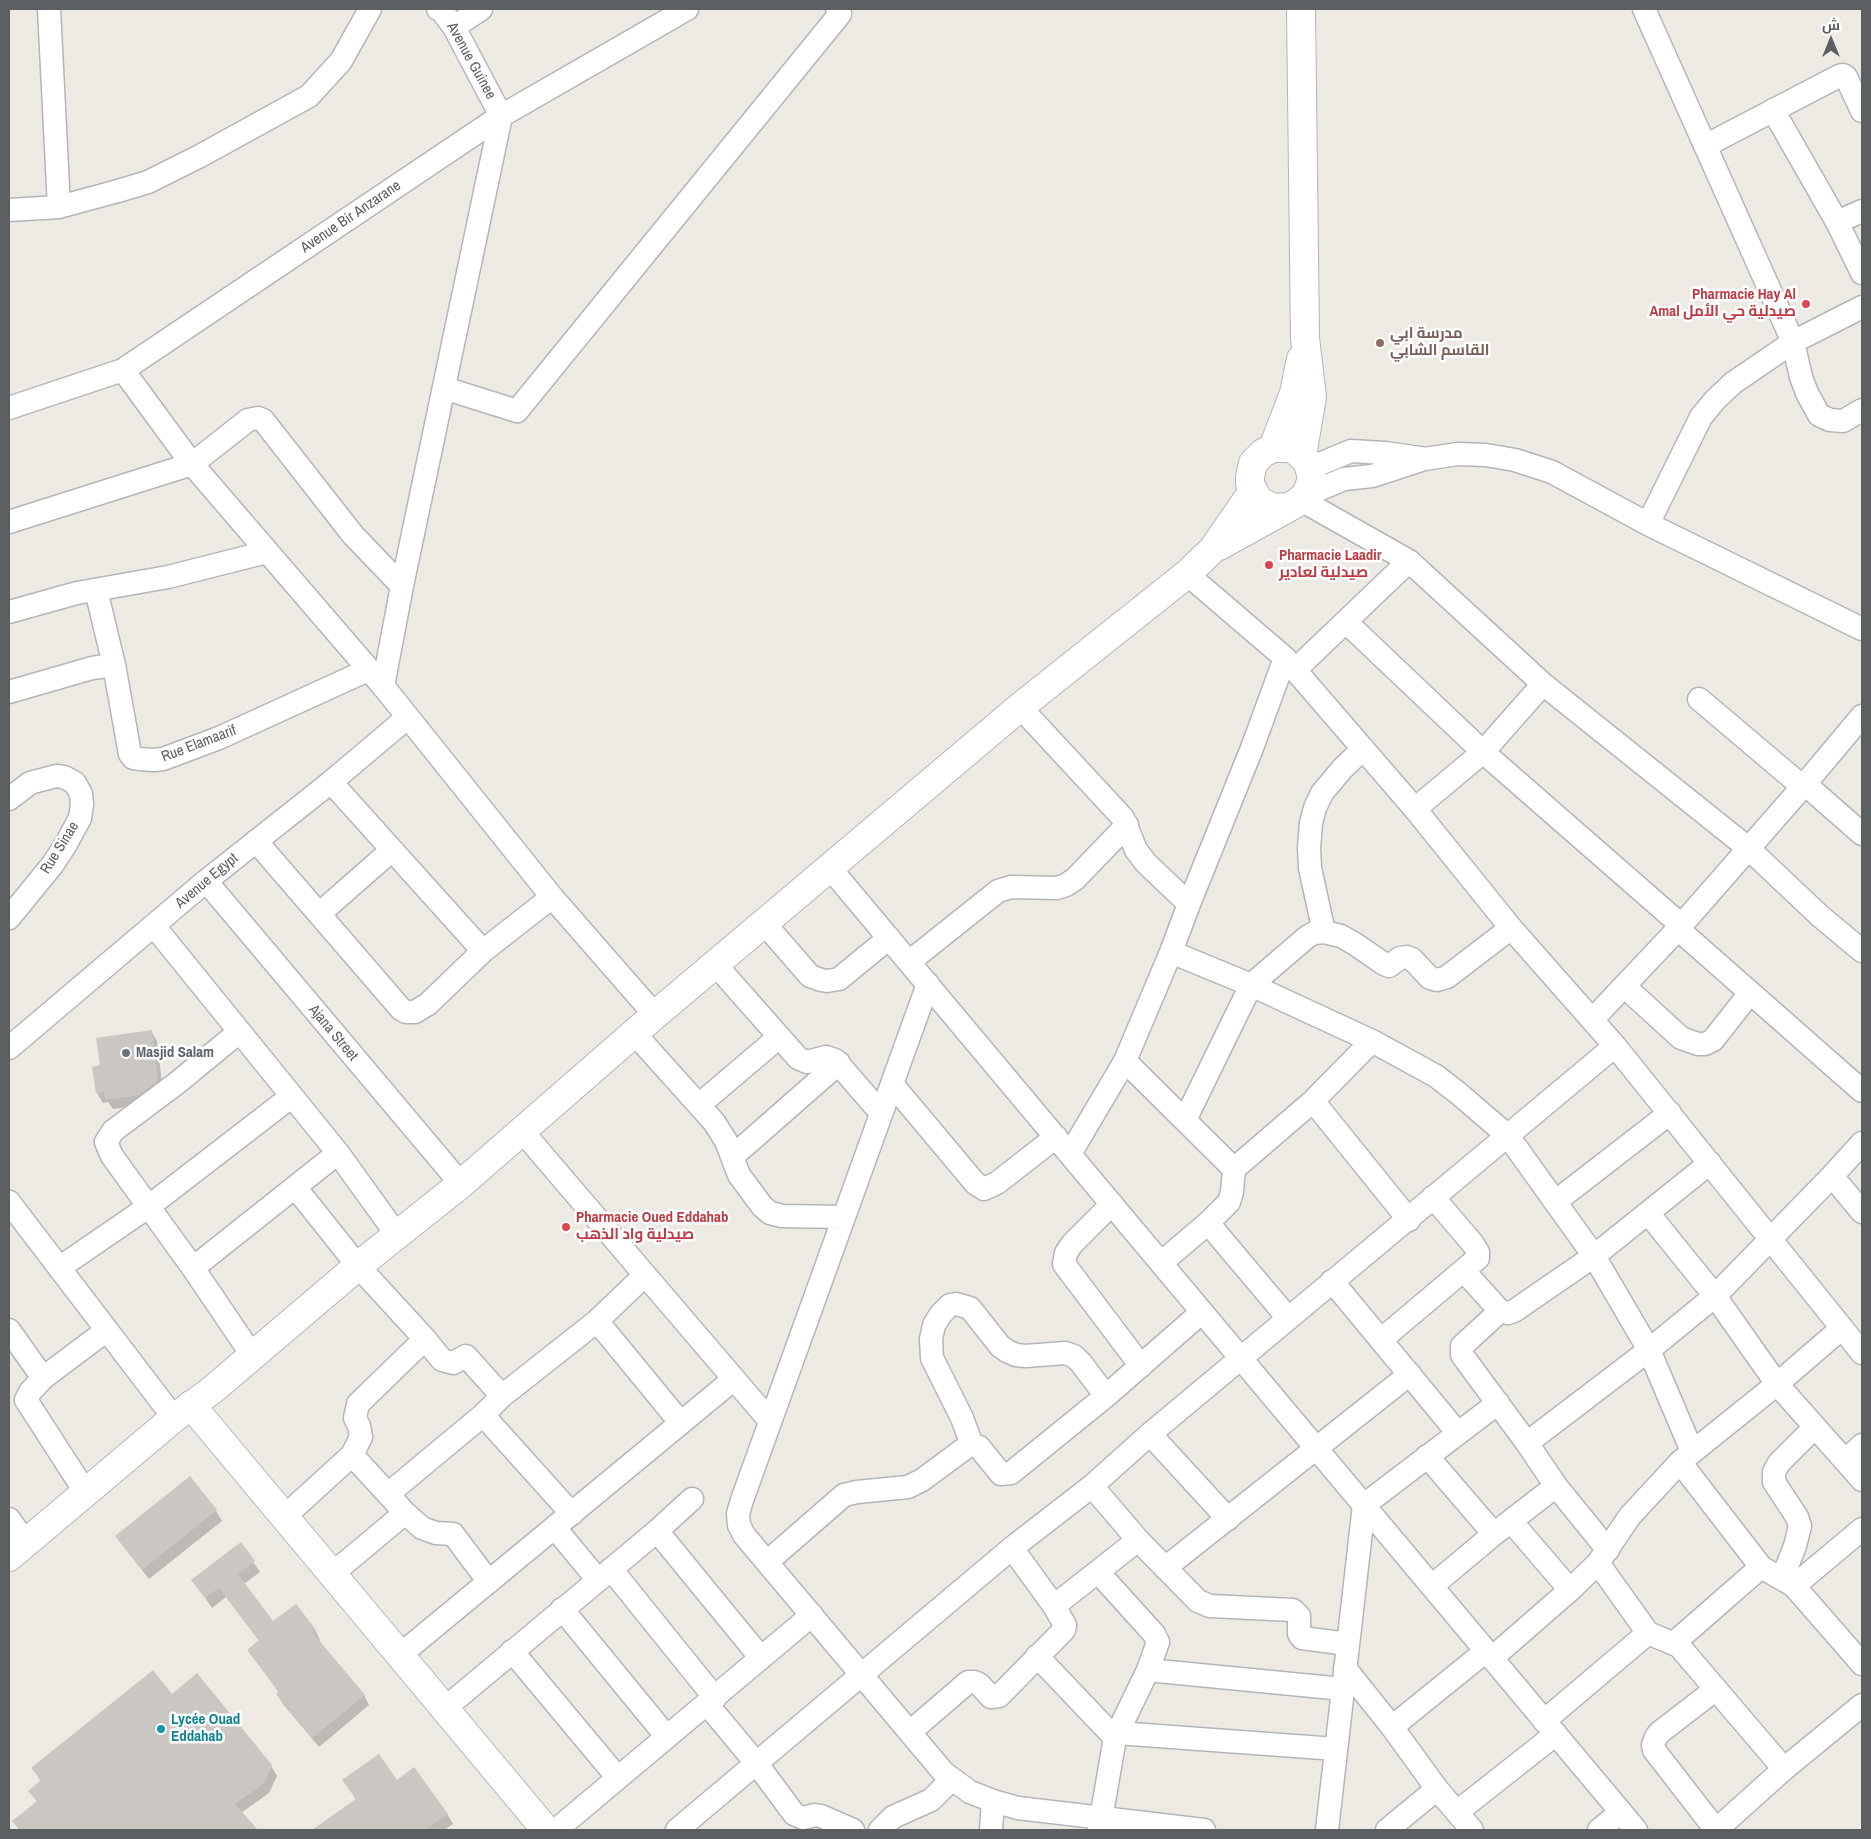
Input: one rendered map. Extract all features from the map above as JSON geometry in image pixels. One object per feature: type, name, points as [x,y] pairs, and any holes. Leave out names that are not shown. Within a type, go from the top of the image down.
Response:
[{"type":"main road","points":[[1213,549],[1298,501],[1311,482],[1306,462],[1312,397],[1305,338],[1301,9]]},
{"type":"main road","points":[[1273,448],[1294,393],[1305,338]]},
{"type":"main road","points":[[1298,501],[1274,508],[1267,505],[1256,496],[1250,477],[1253,463],[1263,452],[1273,448],[1290,448],[1306,462]]},
{"type":"main road","points":[[18,1550],[182,1412],[211,1391],[358,1266],[461,1184],[655,1015],[1020,707],[1187,574],[1213,549],[1253,490]]},
{"type":"main road","points":[[182,1412],[284,1517],[546,1830]]},
{"type":"street","points":[[50,9],[59,207]]},
{"type":"street","points":[[9,210],[59,207],[118,192],[148,182],[200,156],[309,96],[341,61],[370,9]]},
{"type":"street","name":"Avenue Guinee","points":[[438,9],[441,10],[454,28],[501,116]]},
{"type":"street","points":[[454,28],[481,9]]},
{"type":"street","name":"Avenue Bir Anzarane","points":[[9,408],[123,370],[501,116],[687,9]]},
{"type":"street","points":[[444,388],[517,410],[840,14],[837,9]]},
{"type":"street","points":[[1644,9],[1793,342],[1801,377],[1807,393],[1819,415],[1830,420],[1843,421],[1862,410]]},
{"type":"street","points":[[1705,146],[1843,75],[1849,82],[1862,111]]},
{"type":"street","points":[[1773,110],[1837,222],[1862,273]]},
{"type":"street","points":[[376,678],[402,586],[501,116]]},
{"type":"street","points":[[1837,222],[1862,211]]},
{"type":"street","points":[[1648,524],[1701,417],[1710,406],[1733,383],[1793,342],[1862,307]]},
{"type":"street","points":[[123,370],[192,464],[376,678],[552,897],[655,1015]]},
{"type":"street","points":[[9,522],[192,464],[248,420],[258,418],[263,420],[352,535],[402,586]]},
{"type":"street","points":[[1306,462],[1351,451],[1385,452],[1424,459]]},
{"type":"street","points":[[1298,501],[1344,479],[1372,476],[1424,459],[1458,454],[1486,455],[1515,460],[1552,472],[1648,524],[1862,629]]},
{"type":"street","points":[[1298,501],[1408,561],[1543,684],[1748,848],[1820,916],[1862,951]]},
{"type":"street","points":[[9,612],[46,600],[168,578],[268,552]]},
{"type":"street","points":[[892,1084],[975,1183],[984,1189],[1063,1146],[1126,1060],[1252,748],[1290,664],[1346,622],[1408,561]]},
{"type":"street","points":[[1187,574],[1290,664],[1414,809],[1511,928],[1615,1046],[1772,1238],[1862,1353]]},
{"type":"street","name":"Rue Elamaarif","points":[[96,590],[114,665],[128,748],[134,758],[147,761],[163,759],[376,678]]},
{"type":"street","points":[[1346,622],[1483,752],[1750,993],[1862,1091]]},
{"type":"street","points":[[9,692],[92,668],[114,665]]},
{"type":"street","points":[[1414,809],[1483,752],[1543,684]]},
{"type":"street","points":[[1699,700],[1862,834]]},
{"type":"street","points":[[1020,707],[1123,818],[1132,842],[1141,857],[1189,904]]},
{"type":"street","points":[[1592,1020],[1679,927],[1804,786],[1862,716]]},
{"type":"street","name":"Avenue Egypt","points":[[9,1048],[206,882],[331,782],[408,717]]},
{"type":"street","points":[[1324,932],[1310,868],[1311,823],[1322,793],[1343,768],[1363,749]]},
{"type":"street","name":"Rue Sinae","points":[[9,799],[30,783],[56,776],[64,776],[79,788],[82,805],[80,818],[66,844],[9,918]]},
{"type":"street","points":[[331,782],[483,951]]},
{"type":"street","points":[[909,962],[998,891],[1011,887],[1056,888],[1066,885],[1127,825]]},
{"type":"street","points":[[256,842],[401,1009],[406,1012],[415,1012],[428,1004],[483,951],[552,897]]},
{"type":"street","points":[[319,914],[392,850]]},
{"type":"street","points":[[830,868],[1636,1830]]},
{"type":"street","name":"Ajana Street","points":[[206,882],[461,1184]]},
{"type":"street","points":[[764,923],[810,976],[827,981],[838,978],[889,938]]},
{"type":"street","points":[[154,926],[338,1153],[397,1235]]},
{"type":"street","points":[[1185,1120],[1251,985],[1307,937],[1314,933],[1324,932],[1341,936],[1384,964],[1391,965],[1400,958],[1407,957],[1412,959],[1430,978],[1437,980],[1447,977],[1511,928]]},
{"type":"street","points":[[1171,952],[1251,985],[1372,1040],[1436,1076],[1508,1136],[1594,1256],[1649,1350],[1686,1457],[1761,1567],[1788,1582],[1862,1664]]},
{"type":"street","points":[[715,964],[798,1058],[811,1062],[828,1057],[839,1064],[882,1113]]},
{"type":"street","points":[[928,984],[770,1421],[738,1514],[739,1524],[744,1535],[944,1773],[970,1792],[1018,1808],[1099,1824],[1204,1830]]},
{"type":"street","points":[[1624,986],[1681,1038],[1698,1044],[1705,1044],[1713,1040],[1750,993]]},
{"type":"street","points":[[239,1032],[177,1083],[113,1131],[108,1138],[107,1146],[112,1156],[193,1268],[252,1355]]},
{"type":"street","points":[[634,1033],[720,1131],[739,1175],[762,1206],[770,1213],[782,1216],[844,1217]]},
{"type":"street","points":[[699,1105],[780,1037]]},
{"type":"street","points":[[1161,1262],[1208,1223],[1228,1202],[1232,1192],[1234,1169],[1313,1101],[1372,1040]]},
{"type":"street","points":[[677,1830],[1012,1548],[1092,1486],[1150,1434],[1332,1281],[1409,1220],[1433,1197],[1615,1046]]},
{"type":"street","points":[[1126,1060],[1234,1169]]},
{"type":"street","points":[[732,1157],[839,1064]]},
{"type":"street","points":[[59,1268],[148,1207],[292,1096]]},
{"type":"street","points":[[1313,1101],[1409,1220]]},
{"type":"street","points":[[1555,1202],[1670,1113]]},
{"type":"street","points":[[522,1131],[770,1421]]},
{"type":"street","points":[[1528,1443],[1649,1350],[1715,1296],[1862,1143]]},
{"type":"street","points":[[193,1268],[338,1153]]},
{"type":"street","points":[[1464,1271],[1500,1311],[1510,1313],[1594,1256],[1710,1163]]},
{"type":"street","points":[[1832,1176],[1862,1212]]},
{"type":"street","points":[[295,1187],[358,1266],[446,1362],[453,1363],[466,1356],[502,1396]]},
{"type":"street","points":[[1382,1339],[1477,1260],[1478,1252],[1433,1197]]},
{"type":"street","points":[[9,1202],[107,1330],[182,1412]]},
{"type":"street","points":[[1112,1204],[1072,1244],[1066,1253],[1064,1264],[1141,1366]]},
{"type":"street","points":[[1648,1213],[1715,1296],[1777,1384],[1862,1480]]},
{"type":"street","points":[[1208,1223],[1288,1318]]},
{"type":"street","points":[[388,1494],[483,1415],[502,1396],[596,1321],[646,1275]]},
{"type":"street","points":[[1332,1281],[1458,1432]]},
{"type":"street","points":[[1106,1396],[1081,1362],[1074,1356],[1065,1353],[1026,1356],[1016,1355],[1007,1351],[1000,1346],[970,1308],[956,1304],[950,1306],[937,1319],[932,1332],[932,1358],[962,1418],[972,1445],[979,1448],[998,1472],[1006,1474],[1018,1468],[1106,1396],[1202,1312]]},
{"type":"street","points":[[1500,1311],[1462,1346],[1462,1355],[1528,1443],[1603,1556],[1648,1633],[1674,1643],[1784,1769]]},
{"type":"street","points":[[596,1321],[680,1422]]},
{"type":"street","points":[[1392,1727],[1489,1655],[1570,1590],[1603,1556],[1630,1516],[1686,1457],[1777,1384],[1842,1328]]},
{"type":"street","points":[[9,1330],[43,1378]]},
{"type":"street","points":[[86,1493],[26,1402],[28,1395],[43,1378],[107,1330]]},
{"type":"street","points":[[284,1517],[352,1455],[361,1437],[355,1418],[358,1404],[425,1339]]},
{"type":"street","points":[[1165,1568],[1318,1450],[1410,1374]]},
{"type":"street","points":[[400,1655],[734,1379]]},
{"type":"street","points":[[1326,1830],[1364,1505],[1498,1403]]},
{"type":"street","points":[[483,1415],[605,1575],[711,1701],[794,1814],[803,1818],[821,1816],[853,1830]]},
{"type":"street","points":[[1788,1582],[1800,1526],[1797,1517],[1776,1487],[1774,1475],[1779,1463],[1815,1427]]},
{"type":"street","points":[[1150,1434],[1228,1519]]},
{"type":"street","points":[[767,1562],[844,1495],[908,1487],[922,1480],[962,1450],[972,1445]]},
{"type":"street","points":[[1845,1461],[1862,1445]]},
{"type":"street","points":[[352,1455],[405,1513],[422,1528],[436,1533],[453,1534],[489,1582]]},
{"type":"street","points":[[1427,1456],[1570,1590]]},
{"type":"street","points":[[1092,1486],[1138,1540],[1203,1604],[1210,1606],[1292,1610],[1299,1616],[1299,1634],[1302,1638],[1348,1644]]},
{"type":"street","points":[[1432,1586],[1502,1527],[1556,1486]]},
{"type":"street","points":[[444,1708],[605,1575],[692,1499]]},
{"type":"street","points":[[332,1574],[405,1513]]},
{"type":"street","points":[[9,1519],[18,1550]]},
{"type":"street","points":[[1788,1582],[1862,1528]]},
{"type":"street","points":[[657,1531],[761,1658]]},
{"type":"street","points":[[1054,1606],[1138,1540]]},
{"type":"street","points":[[910,1732],[968,1682],[979,1684],[991,1697],[999,1696],[1064,1630],[1065,1625],[1054,1606],[1012,1548]]},
{"type":"street","points":[[1674,1643],[1761,1567]]},
{"type":"street","points":[[1098,1572],[1157,1638],[1157,1647],[1148,1670],[1116,1736],[1099,1824]]},
{"type":"street","points":[[562,1609],[666,1737]]},
{"type":"street","points":[[556,1830],[812,1615]]},
{"type":"street","points":[[1457,1812],[1550,1728],[1648,1633]]},
{"type":"street","points":[[512,1651],[618,1778]]},
{"type":"street","points":[[1037,1656],[1116,1736],[1336,1749]]},
{"type":"street","points":[[1148,1670],[1344,1678],[1392,1727],[1437,1789],[1472,1830]]},
{"type":"street","points":[[1716,1689],[1659,1734],[1653,1745],[1654,1750],[1716,1830],[1784,1769],[1862,1705]]},
{"type":"street","points":[[880,1830],[893,1817],[931,1800],[952,1779]]},
{"type":"street","points":[[1387,1830],[1437,1789]]},
{"type":"street","points":[[991,1830],[993,1801]]},
{"type":"street","points":[[1599,1830],[1621,1812]]},
{"type":"building","name":"Masjid Salam","points":[[152,1030],[158,1081],[139,1095],[106,1100],[104,1092],[96,1093],[92,1067],[100,1065],[96,1038]]},
{"type":"building","points":[[190,1476],[217,1510],[142,1570],[115,1536]]},
{"type":"building","points":[[241,1542],[255,1561],[238,1574],[273,1621],[296,1604],[316,1630],[312,1632],[365,1695],[312,1738],[276,1694],[279,1692],[247,1650],[259,1640],[219,1588],[205,1598],[191,1580]]},
{"type":"building","name":"Lycée Ouad Eddahab","points":[[153,1670],[172,1694],[197,1673],[272,1765],[264,1783],[235,1804],[258,1830],[20,1830],[12,1821],[37,1801],[28,1791],[41,1780],[31,1768]]},
{"type":"building","points":[[379,1754],[397,1780],[414,1767],[448,1814],[425,1830],[312,1830],[356,1799],[342,1780]]},
{"type":"place","name":"Pharmacie Hay Al Amal صيدلية حي الأمل","points":[[1806,304]]},
{"type":"place","name":"مدرسة ابي القاسم الشابي","points":[[1380,343]]},
{"type":"place","name":"Pharmacie Laadir صيدلية لعادير","points":[[1269,565]]},
{"type":"place","name":"Masjid Salam","points":[[126,1053]]},
{"type":"place","name":"Pharmacie Oued Eddahab صيدلية واد الذهب","points":[[566,1227]]},
{"type":"place","name":"Lycée Ouad Eddahab","points":[[161,1729]]}]
